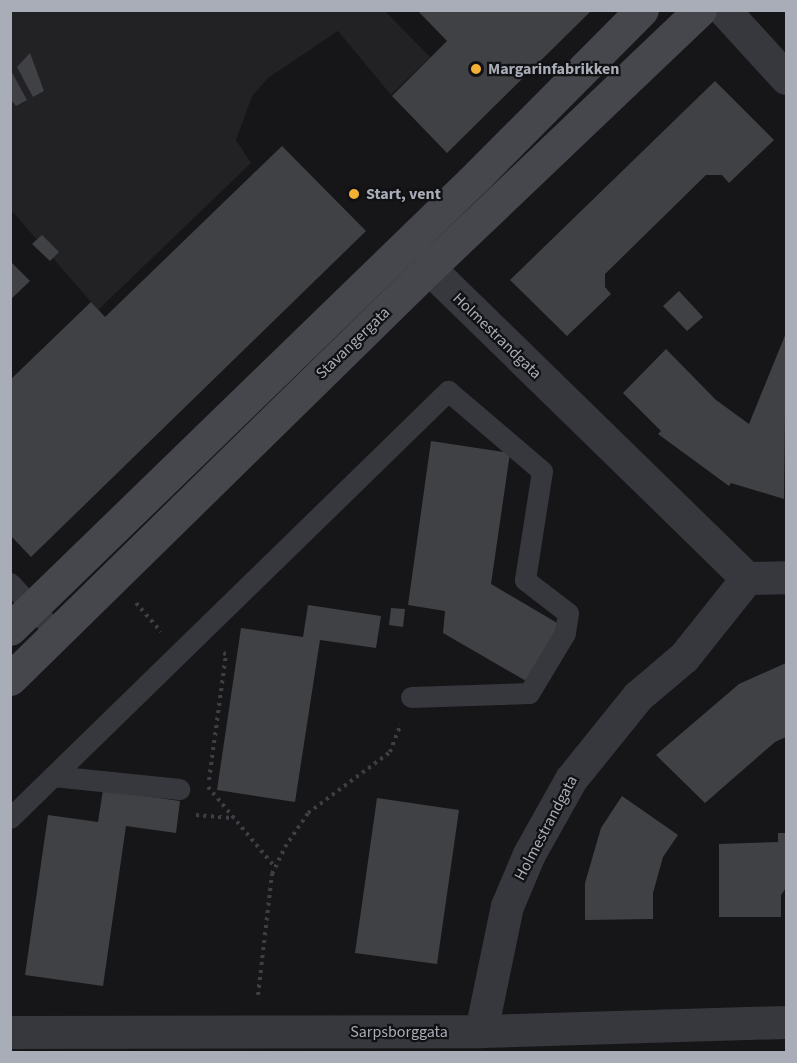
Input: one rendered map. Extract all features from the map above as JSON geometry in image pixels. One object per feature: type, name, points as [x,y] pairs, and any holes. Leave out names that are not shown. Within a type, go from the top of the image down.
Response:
[{"type":"main road","name":"Stavangergata","points":[[10,629],[479,174],[642,10]]},
{"type":"main road","name":"Stavangergata","points":[[10,679],[429,268],[700,10]]},
{"type":"street","points":[[724,10],[786,78]]},
{"type":"street","name":"Holmestrandgata","points":[[429,268],[747,578],[684,657],[638,696],[571,779],[529,854],[507,906],[481,1031]]},
{"type":"street","points":[[747,578],[786,577]]},
{"type":"street","name":"Sarpsborggata","points":[[10,1032],[481,1031],[786,1022]]},
{"type":"lane","points":[[10,818],[448,391],[542,471],[525,580],[568,613],[566,633],[529,693],[411,697]]},
{"type":"lane","points":[[10,583],[57,633]]},
{"type":"lane","points":[[53,776],[179,789]]},
{"type":"path","points":[[135,602],[151,620]]},
{"type":"path","points":[[189,642],[226,654],[208,787],[276,867]]},
{"type":"path","points":[[255,1032],[272,874],[308,813],[390,752],[411,697]]},
{"type":"shaded area","points":[[10,11],[385,11],[430,57],[391,95],[338,31],[268,78],[252,96],[236,140],[251,163],[98,310],[11,210]]},
{"type":"building","name":"Margarinfabrikken","points":[[417,10],[592,10],[447,153],[392,96],[447,41]]},
{"type":"building","points":[[30,53],[44,91],[33,97],[17,67]]},
{"type":"building","points":[[10,69],[27,100],[16,106],[10,99]]},
{"type":"building","points":[[715,81],[774,140],[729,183],[722,175],[706,175],[605,274],[605,287],[611,294],[567,336],[510,280]]},
{"type":"building","points":[[282,146],[366,231],[31,557],[10,535],[10,380],[91,302],[105,317]]},
{"type":"building","points":[[42,235],[59,252],[50,261],[32,244]]},
{"type":"building","points":[[10,261],[30,281],[10,300]]},
{"type":"building","points":[[679,291],[703,317],[687,331],[663,306]]},
{"type":"building","points":[[786,333],[784,499],[731,483],[729,486],[658,434],[661,431],[623,393],[666,349],[716,400],[749,424]]},
{"type":"building","points":[[431,441],[510,453],[491,584],[559,624],[526,681],[443,633],[445,611],[408,605]]},
{"type":"building","points":[[308,605],[381,616],[376,648],[320,640],[295,802],[217,790],[241,628],[303,637]]},
{"type":"building","points":[[391,608],[405,609],[403,627],[389,625]]},
{"type":"building","points":[[786,663],[786,737],[775,742],[705,803],[656,755],[739,684]]},
{"type":"building","points":[[103,790],[180,801],[176,833],[126,826],[103,986],[25,975],[48,815],[98,822]]},
{"type":"building","points":[[622,796],[678,835],[663,857],[653,893],[653,919],[585,920],[585,883],[601,828]]},
{"type":"building","points":[[377,798],[459,810],[437,964],[355,953]]},
{"type":"building","points":[[778,833],[786,833],[786,888],[781,895],[781,917],[719,917],[719,844],[778,842]]},
{"type":"place","name":"Margarinfabrikken","points":[[476,69]]},
{"type":"place","name":"Start, vent","points":[[354,194]]}]
